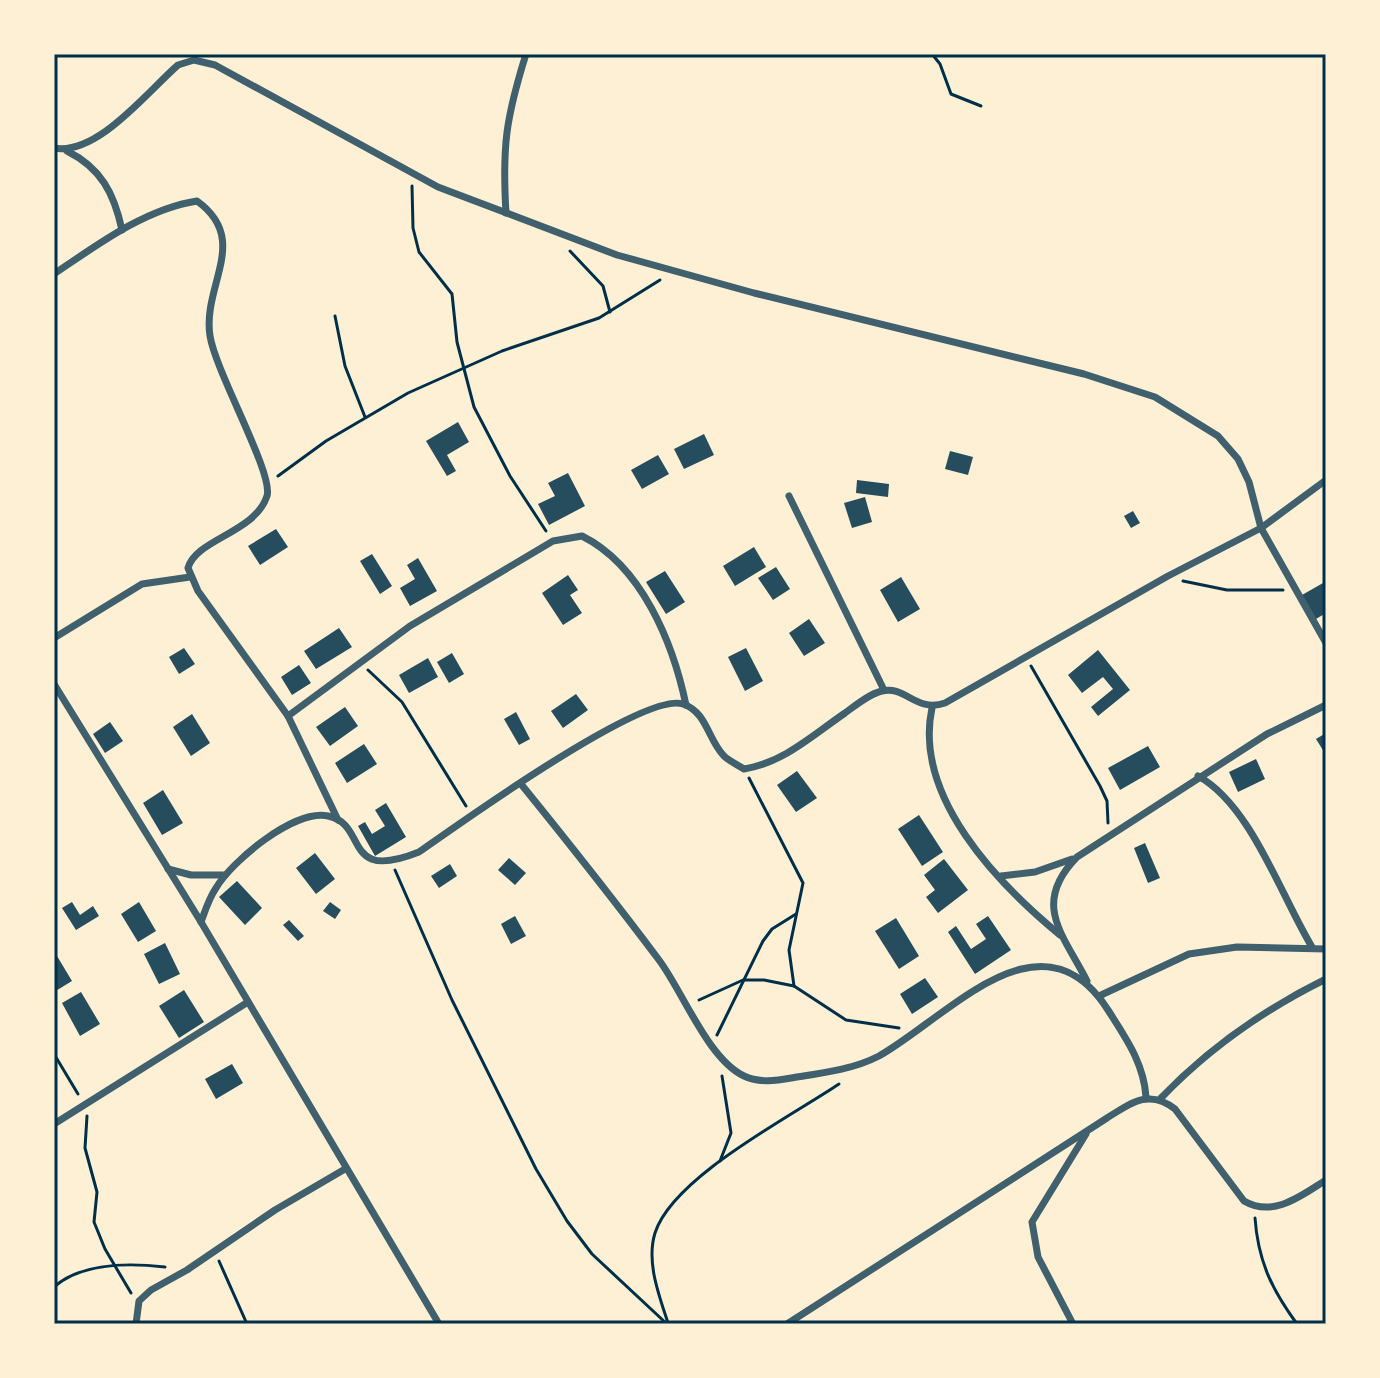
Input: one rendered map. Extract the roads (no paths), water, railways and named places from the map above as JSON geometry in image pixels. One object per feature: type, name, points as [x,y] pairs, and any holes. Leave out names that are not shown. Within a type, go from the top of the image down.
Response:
[{"type":"street","points":[[506,213],[503,153],[507,113],[526,54]]},
{"type":"street","points":[[65,150],[85,145],[102,135],[178,65],[194,60],[215,65],[255,85],[412,173],[617,255],[1084,374],[1155,397],[1218,436],[1238,459],[1249,482],[1261,528],[1326,643]]},
{"type":"street","points":[[54,148],[65,150],[97,170],[117,208],[122,230]]},
{"type":"street","points":[[54,274],[122,230],[183,203],[197,201],[210,210],[225,241],[210,306],[209,334],[223,379],[268,483],[263,504],[250,519],[190,562],[190,577],[288,716],[338,820],[370,858],[392,862],[419,852],[623,720],[660,704],[686,705],[700,715],[723,756],[744,769],[765,766],[784,756],[860,702],[884,690]]},
{"type":"street","points":[[789,496],[884,690],[932,708],[1027,659],[1168,576],[1261,528],[1326,480]]},
{"type":"street","points":[[288,716],[410,626],[553,541],[582,536],[611,556],[661,626],[678,669],[686,705]]},
{"type":"street","points":[[54,638],[142,584],[190,577]]},
{"type":"street","points":[[54,684],[201,922],[439,1324]]},
{"type":"street","points":[[1001,876],[1035,872],[1077,857],[1198,776],[1292,719],[1326,705]]},
{"type":"street","points":[[932,708],[928,728],[929,751],[948,804],[967,835],[1018,898],[1062,936]]},
{"type":"street","points":[[1198,776],[1212,784],[1235,809],[1312,947]]},
{"type":"street","points":[[521,784],[661,963],[722,1059],[731,1068],[757,1079],[845,1069],[878,1056],[999,975],[1029,968],[1055,967],[1088,983]]},
{"type":"street","points":[[201,922],[225,875],[247,853],[278,832],[316,816],[338,820]]},
{"type":"street","points":[[1077,857],[1055,887],[1052,904],[1062,936],[1088,983],[1137,1057],[1146,1097]]},
{"type":"street","points":[[167,869],[191,875],[225,875]]},
{"type":"street","points":[[1099,996],[1189,954],[1237,947],[1326,949]]},
{"type":"street","points":[[1161,1098],[1198,1063],[1263,1014],[1326,979]]},
{"type":"street","points":[[54,1124],[248,1002]]},
{"type":"street","points":[[787,1324],[1126,1105],[1146,1097],[1161,1098],[1193,1131],[1244,1201],[1254,1207],[1268,1209],[1293,1200],[1326,1180]]},
{"type":"street","points":[[1073,1324],[1038,1257],[1032,1222],[1087,1132]]},
{"type":"street","points":[[136,1324],[139,1301],[151,1290],[345,1169]]}]
